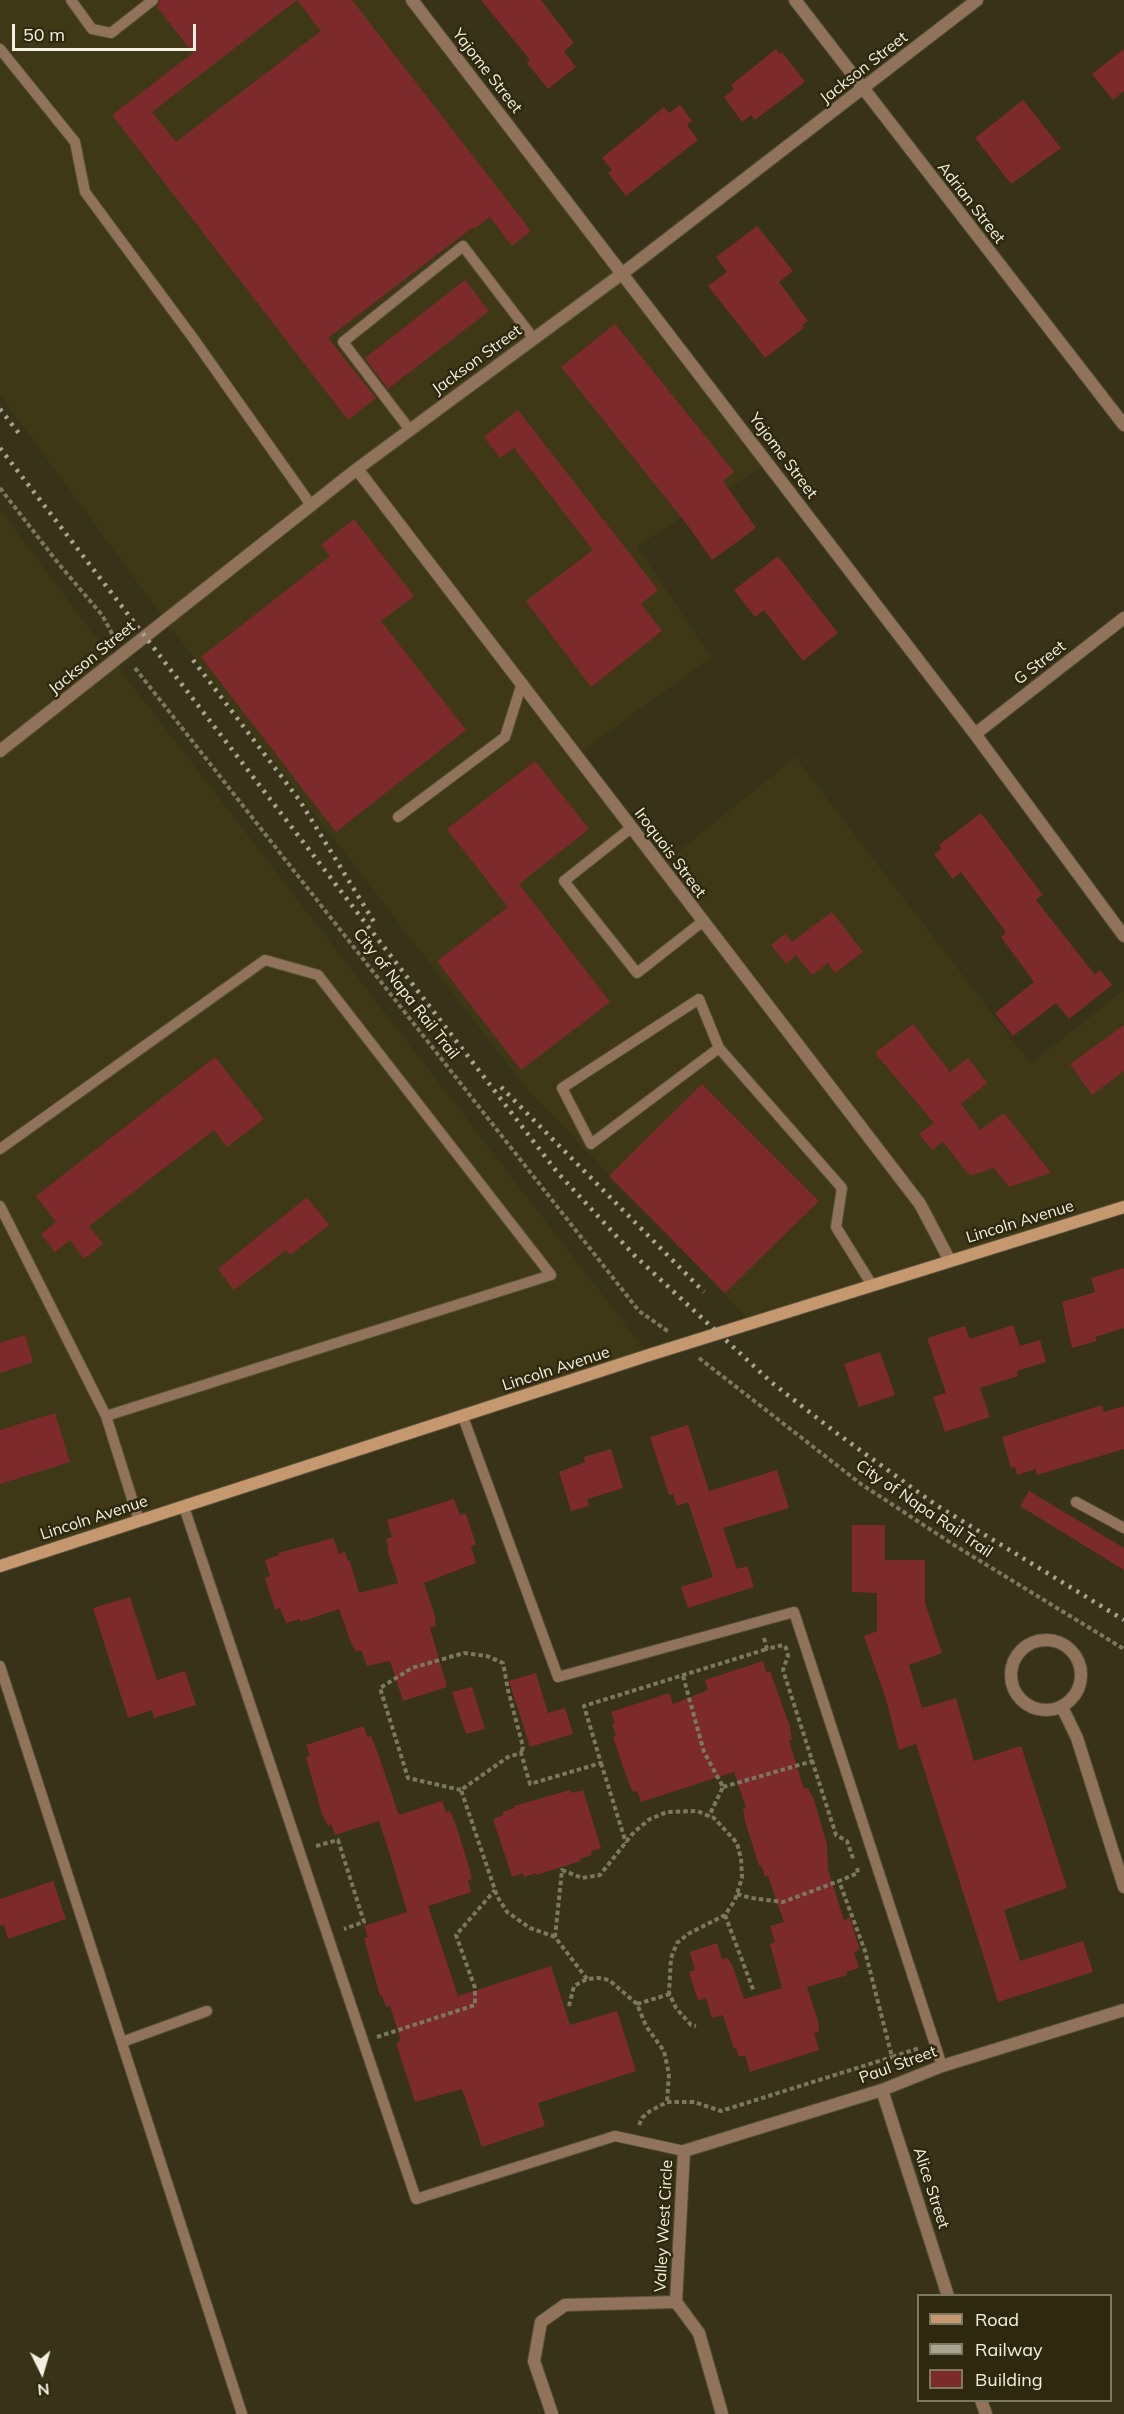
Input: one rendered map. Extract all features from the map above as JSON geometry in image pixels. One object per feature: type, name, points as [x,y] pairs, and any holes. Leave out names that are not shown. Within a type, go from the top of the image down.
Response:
[{"type":"main road","name":"Lincoln Avenue","points":[[0,1566],[1124,1206]]},
{"type":"street","name":"Yajome Street","points":[[412,0],[975,734],[1124,936]]},
{"type":"street","name":"Adrian Street","points":[[795,0],[862,91],[1124,425]]},
{"type":"street","name":"Jackson Street","points":[[0,751],[311,505],[623,273],[862,91],[977,0]]},
{"type":"street","name":"Iroquois Street","points":[[357,470],[920,1204],[950,1261]]},
{"type":"street","name":"G Street","points":[[975,734],[1124,618]]},
{"type":"street","points":[[1043,1639],[1067,1646],[1076,1655],[1081,1666],[1082,1678],[1079,1690],[1072,1700],[1062,1707],[1040,1710],[1020,1700],[1014,1690],[1011,1679],[1016,1657],[1032,1642],[1043,1639]]},
{"type":"street","points":[[1062,1707],[1077,1738],[1124,1887]]},
{"type":"street","name":"Paul Street","points":[[684,2151],[882,2090],[942,2066],[1124,2010]]},
{"type":"street","name":"Alice Street","points":[[882,2090],[948,2294]]},
{"type":"street","name":"Valley West Circle","points":[[684,2151],[676,2302],[699,2333],[722,2414]]},
{"type":"street","name":"Valley West Circle","points":[[552,2414],[534,2361],[541,2322],[565,2305],[676,2302]]},
{"type":"lane","points":[[71,0],[92,29],[111,33],[153,0]]},
{"type":"lane","points":[[0,49],[75,142],[85,192],[193,338],[311,505]]},
{"type":"lane","points":[[410,430],[343,342],[463,246],[534,339]]},
{"type":"lane","points":[[398,817],[505,737],[522,683]]},
{"type":"lane","points":[[631,828],[564,881],[637,973],[702,922]]},
{"type":"lane","points":[[0,1149],[265,960],[318,975],[551,1275],[106,1416]]},
{"type":"lane","points":[[719,1048],[591,1144],[562,1088],[699,999],[719,1048],[842,1188],[836,1227],[872,1285]]},
{"type":"lane","points":[[0,1206],[106,1416],[139,1521]]},
{"type":"lane","points":[[462,1417],[558,1677],[794,1612],[942,2066]]},
{"type":"lane","points":[[1076,1502],[1124,1528]]},
{"type":"lane","points":[[184,1507],[416,2199],[615,2136],[684,2151]]},
{"type":"lane","points":[[0,1666],[242,2414]]},
{"type":"lane","points":[[122,2042],[207,2012]]},
{"type":"path","points":[[0,488],[102,615],[116,640]]},
{"type":"path","name":"City of Napa Rail Trail","points":[[142,676],[497,1133],[639,1311],[655,1321]]},
{"type":"path","name":"City of Napa Rail Trail","points":[[720,1376],[861,1484],[913,1519],[1124,1649]]},
{"type":"path","points":[[758,1622],[767,1649]]},
{"type":"path","points":[[626,1843],[584,1706],[783,1645],[788,1656],[783,1670],[836,1835],[847,1841],[858,1873],[783,1902],[737,1894]]},
{"type":"path","points":[[521,1753],[508,1757],[461,1790],[408,1778],[380,1688],[412,1668],[464,1653],[487,1656],[503,1663],[524,1747],[521,1753],[530,1784],[602,1763]]},
{"type":"path","points":[[683,1676],[704,1752],[723,1787]]},
{"type":"path","points":[[709,1816],[723,1787],[813,1761]]},
{"type":"path","points":[[461,1790],[495,1890],[507,1912],[530,1928],[555,1937],[587,1979]]},
{"type":"path","points":[[555,1937],[562,1870],[582,1878],[600,1875],[626,1843],[650,1819],[667,1812],[697,1811],[709,1816],[720,1823],[737,1843],[741,1858],[742,1878],[737,1894],[725,1915],[688,1934],[677,1943],[669,1970],[670,1994],[676,2007],[691,2025],[696,2026]]},
{"type":"path","points":[[312,1836],[316,1847],[338,1840],[364,1922],[342,1929],[346,1940]]},
{"type":"path","points":[[839,1881],[865,1952],[892,2056]]},
{"type":"path","points":[[374,2026],[377,2037],[475,2005],[475,1988],[456,1935],[495,1890]]},
{"type":"path","points":[[725,1915],[754,1992]]},
{"type":"path","points":[[569,2006],[574,1986],[587,1979],[609,1980],[637,2004],[646,2026],[664,2051],[669,2074],[668,2103]]},
{"type":"path","points":[[637,2004],[670,1994]]},
{"type":"path","points":[[633,2140],[642,2118],[668,2103],[694,2102],[721,2111],[934,2043]]},
{"type":"shaded area","points":[[0,0],[412,0],[768,463],[637,546],[711,658],[576,755],[660,867],[795,757],[1031,1064],[1124,990],[1124,1207],[753,1324],[526,1088],[165,620],[0,395]]},
{"type":"shaded area","points":[[0,509],[114,662],[649,1355],[0,1566]]},
{"type":"building","points":[[160,0],[297,0],[352,0],[531,231],[512,246],[490,217],[474,229],[473,227],[328,338],[376,398],[348,420],[112,115],[193,53],[157,7]],"holes":[[[297,0],[321,31],[176,142],[152,112]]]},
{"type":"building","points":[[481,0],[541,0],[574,43],[564,51],[576,67],[548,89],[527,63],[530,60]]},
{"type":"building","points":[[776,49],[780,54],[782,52],[805,82],[755,120],[751,115],[742,122],[724,97],[734,89],[731,85]]},
{"type":"building","points":[[1124,49],[1124,91],[1113,100],[1092,74]]},
{"type":"building","points":[[1023,100],[1061,148],[1011,184],[975,138]]},
{"type":"building","points":[[680,105],[692,121],[687,125],[698,140],[626,196],[608,173],[612,170],[602,158],[664,107],[669,113]]},
{"type":"building","points":[[757,226],[793,271],[779,282],[808,321],[802,325],[804,328],[765,358],[708,286],[727,272],[716,257]]},
{"type":"building","points":[[465,280],[489,311],[388,389],[365,358]]},
{"type":"building","points":[[615,324],[734,472],[723,481],[756,528],[712,560],[689,527],[561,367]]},
{"type":"building","points":[[518,410],[658,590],[641,604],[662,631],[591,687],[526,601],[593,550],[514,448],[500,458],[484,437]]},
{"type":"building","points":[[354,519],[414,596],[381,621],[466,730],[336,832],[201,657],[330,556],[321,545]]},
{"type":"building","points":[[778,556],[838,633],[803,661],[764,610],[755,617],[734,590]]},
{"type":"building","points":[[535,761],[589,829],[519,884],[610,1002],[521,1070],[437,961],[508,907],[447,829]]},
{"type":"building","points":[[981,813],[1043,895],[1036,900],[1095,975],[1100,970],[1112,985],[1069,1019],[1056,1003],[1013,1036],[995,1013],[1034,982],[1001,937],[1006,932],[961,872],[953,879],[934,854],[941,849],[939,845]]},
{"type":"building","points":[[832,912],[863,952],[835,973],[828,963],[812,975],[796,955],[786,964],[771,945],[785,934],[792,942]]},
{"type":"building","points":[[913,1024],[950,1072],[968,1058],[987,1083],[961,1104],[980,1130],[1004,1113],[1051,1173],[1009,1187],[994,1168],[970,1176],[943,1142],[932,1150],[919,1134],[934,1123],[875,1053]]},
{"type":"building","points":[[1124,1025],[1124,1071],[1092,1095],[1070,1064]]},
{"type":"building","points":[[215,1057],[264,1119],[227,1147],[214,1130],[89,1226],[103,1244],[84,1259],[70,1240],[55,1252],[41,1234],[56,1222],[36,1196]]},
{"type":"building","points":[[702,1084],[819,1201],[725,1293],[609,1176]]},
{"type":"building","points":[[307,1197],[329,1225],[290,1255],[286,1250],[234,1290],[218,1269]]},
{"type":"building","points":[[1124,1268],[1124,1328],[1095,1337],[1097,1341],[1072,1348],[1062,1302],[1095,1292],[1091,1278]]},
{"type":"building","points":[[1013,1325],[1020,1346],[1040,1340],[1046,1362],[1017,1371],[1018,1376],[980,1388],[990,1417],[945,1432],[933,1397],[946,1393],[927,1338],[965,1326],[970,1339]]},
{"type":"building","points":[[25,1335],[33,1362],[0,1373],[0,1343]]},
{"type":"building","points":[[880,1352],[895,1395],[859,1407],[844,1364]]},
{"type":"building","points":[[1102,1405],[1104,1412],[1124,1406],[1124,1449],[1037,1475],[1036,1469],[1017,1475],[1015,1467],[1011,1468],[1002,1437]]},
{"type":"building","points":[[55,1413],[70,1462],[0,1484],[0,1430]]},
{"type":"building","points":[[688,1425],[709,1491],[777,1470],[789,1508],[723,1528],[737,1569],[747,1566],[754,1587],[688,1608],[681,1587],[713,1577],[688,1502],[677,1506],[673,1494],[669,1495],[650,1437]]},
{"type":"building","points":[[611,1449],[623,1488],[587,1499],[589,1506],[571,1511],[559,1472],[585,1462],[584,1457]]},
{"type":"building","points":[[1029,1491],[1124,1548],[1124,1570],[1020,1506]]},
{"type":"building","points":[[454,1499],[460,1515],[466,1513],[476,1545],[471,1546],[476,1563],[424,1583],[435,1616],[436,1626],[430,1628],[447,1687],[403,1701],[390,1661],[367,1666],[361,1650],[356,1652],[351,1643],[339,1609],[300,1622],[300,1619],[286,1623],[280,1608],[275,1610],[265,1578],[270,1576],[265,1560],[279,1555],[278,1553],[333,1538],[339,1554],[345,1552],[350,1561],[359,1593],[398,1583],[387,1549],[389,1548],[386,1539],[392,1537],[387,1520]]},
{"type":"building","points":[[852,1525],[885,1525],[885,1560],[925,1560],[925,1603],[942,1653],[909,1665],[922,1708],[956,1698],[974,1761],[1021,1746],[1067,1888],[1004,1910],[1020,1961],[1083,1941],[1093,1972],[998,2002],[916,1744],[899,1750],[886,1699],[864,1636],[877,1631],[877,1593],[852,1592]]},
{"type":"building","points":[[130,1597],[157,1680],[185,1671],[196,1705],[154,1718],[152,1710],[128,1718],[93,1608]]},
{"type":"building","points":[[763,1661],[766,1672],[770,1671],[790,1727],[792,1740],[789,1741],[804,1789],[808,1788],[814,1800],[827,1844],[828,1869],[844,1920],[850,1918],[860,1950],[854,1952],[859,1968],[846,1972],[847,1975],[807,1987],[818,2021],[819,2032],[814,2033],[819,2050],[750,2072],[745,2055],[739,2057],[736,2048],[734,2049],[723,2015],[712,2018],[706,1998],[698,2001],[689,1972],[695,1970],[690,1952],[717,1943],[722,1959],[728,1958],[733,1967],[744,1999],[782,1988],[770,1944],[775,1942],[770,1926],[784,1922],[768,1876],[765,1877],[761,1865],[759,1866],[745,1821],[743,1809],[746,1808],[734,1772],[641,1802],[637,1791],[633,1792],[628,1781],[613,1737],[616,1736],[612,1724],[615,1723],[611,1712],[669,1693],[673,1704],[708,1690],[705,1680]]},
{"type":"building","points":[[536,1673],[548,1713],[565,1708],[573,1734],[530,1747],[509,1681]]},
{"type":"building","points":[[472,1687],[485,1729],[466,1734],[452,1692]]},
{"type":"building","points":[[364,1726],[367,1737],[371,1736],[376,1748],[399,1815],[442,1801],[446,1812],[450,1811],[455,1822],[472,1879],[468,1880],[471,1892],[428,1906],[458,1996],[551,1966],[570,2025],[617,2011],[636,2071],[538,2103],[545,2126],[482,2147],[462,2089],[415,2102],[396,2043],[401,2041],[390,2006],[386,2007],[382,1995],[380,1996],[364,1938],[368,1937],[364,1926],[407,1912],[391,1858],[379,1821],[335,1835],[331,1824],[328,1826],[322,1814],[306,1757],[310,1756],[306,1745]]},
{"type":"building","points":[[570,1790],[572,1793],[583,1790],[601,1848],[591,1851],[592,1855],[580,1859],[581,1861],[536,1875],[536,1873],[524,1877],[523,1873],[512,1877],[493,1819],[504,1815],[502,1812],[515,1808],[514,1806]]},
{"type":"building","points":[[53,1881],[66,1919],[8,1939],[4,1925],[0,1926],[0,1899]]},
{"type":"railway","points":[[0,409],[21,436]]},
{"type":"railway","points":[[0,448],[557,1172],[634,1255],[771,1382],[835,1432],[936,1505],[1124,1620]]},
{"type":"railway","points":[[193,660],[300,801],[374,922]]},
{"type":"railway","points":[[501,1087],[704,1292]]}]
